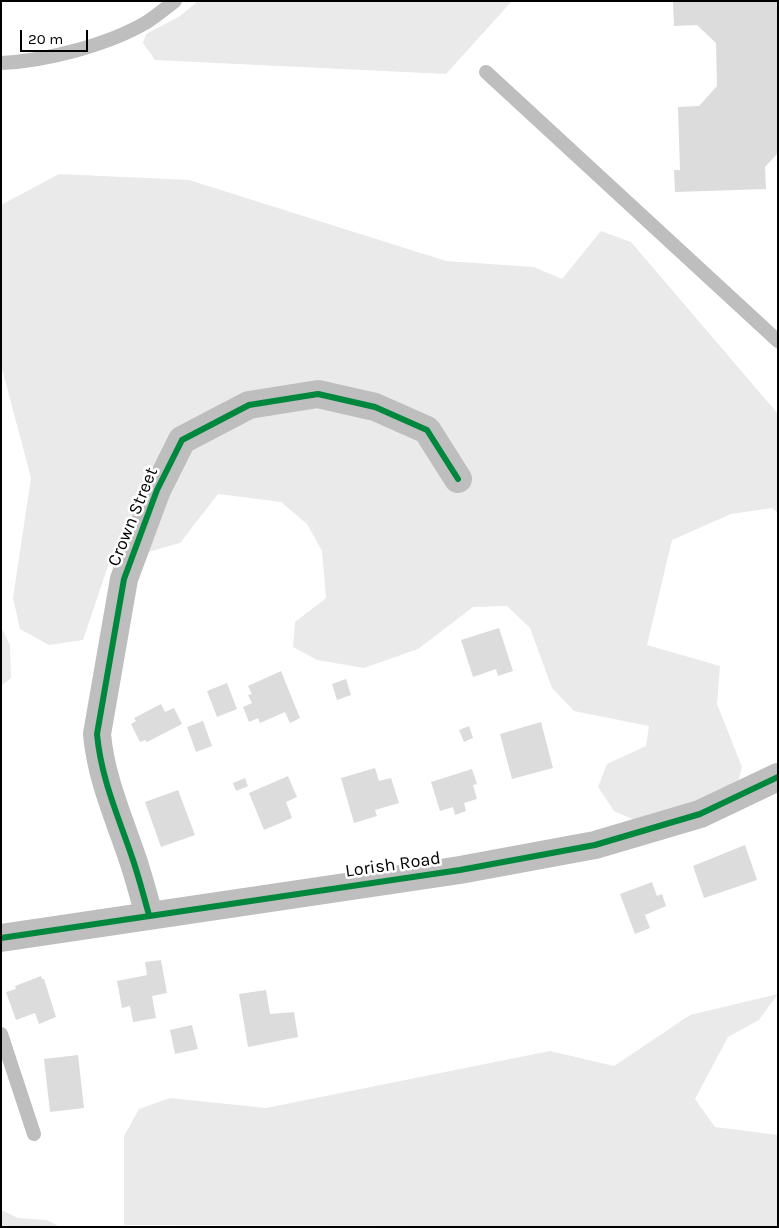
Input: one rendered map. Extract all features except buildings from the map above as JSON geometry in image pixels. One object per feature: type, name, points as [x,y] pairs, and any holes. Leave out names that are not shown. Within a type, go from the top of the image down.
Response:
[{"type":"street","name":"Crown Street","points":[[149,915],[134,861],[107,788],[99,757],[97,734],[124,579],[157,490],[182,440],[249,405],[318,394],[375,407],[426,430],[458,479]]},
{"type":"street","name":"Lorish Road","points":[[1,938],[460,870],[595,845],[700,814],[778,777]]},
{"type":"lane","points":[[1,63],[45,58],[100,42],[146,22],[175,1]]},
{"type":"lane","points":[[486,72],[778,341]]},
{"type":"lane","points":[[1,1034],[34,1134]]},
{"type":"shaded area","points":[[198,1],[512,1],[446,74],[155,60],[143,43],[146,34],[180,16]]},
{"type":"shaded area","points":[[59,174],[189,180],[446,261],[534,267],[562,279],[601,231],[631,242],[778,414],[778,513],[772,508],[731,514],[672,540],[647,645],[720,666],[717,704],[742,767],[735,794],[648,826],[614,811],[598,787],[607,764],[646,746],[649,726],[574,711],[552,688],[530,628],[507,606],[473,607],[418,649],[364,668],[317,660],[293,647],[295,622],[326,598],[322,551],[307,524],[281,502],[218,494],[180,543],[109,563],[83,640],[49,645],[20,629],[13,598],[31,478],[1,365],[1,205]]},
{"type":"shaded area","points":[[1,627],[10,645],[11,678],[1,686]]},
{"type":"shaded area","points":[[778,994],[759,1020],[728,1037],[695,1099],[715,1127],[778,1135],[778,1227],[124,1225],[124,1136],[139,1109],[170,1098],[266,1108],[550,1051],[614,1066],[690,1015]]},
{"type":"shaded area","points":[[1,1210],[18,1218],[47,1220],[60,1227],[1,1227]]},
{"type":"cycle path","points":[[149,915],[135,867],[106,783],[97,734],[124,579],[157,490],[182,440],[249,405],[318,394],[375,407],[427,430],[458,479]]},
{"type":"cycle path","points":[[1,938],[460,870],[595,845],[700,814],[778,777]]}]
